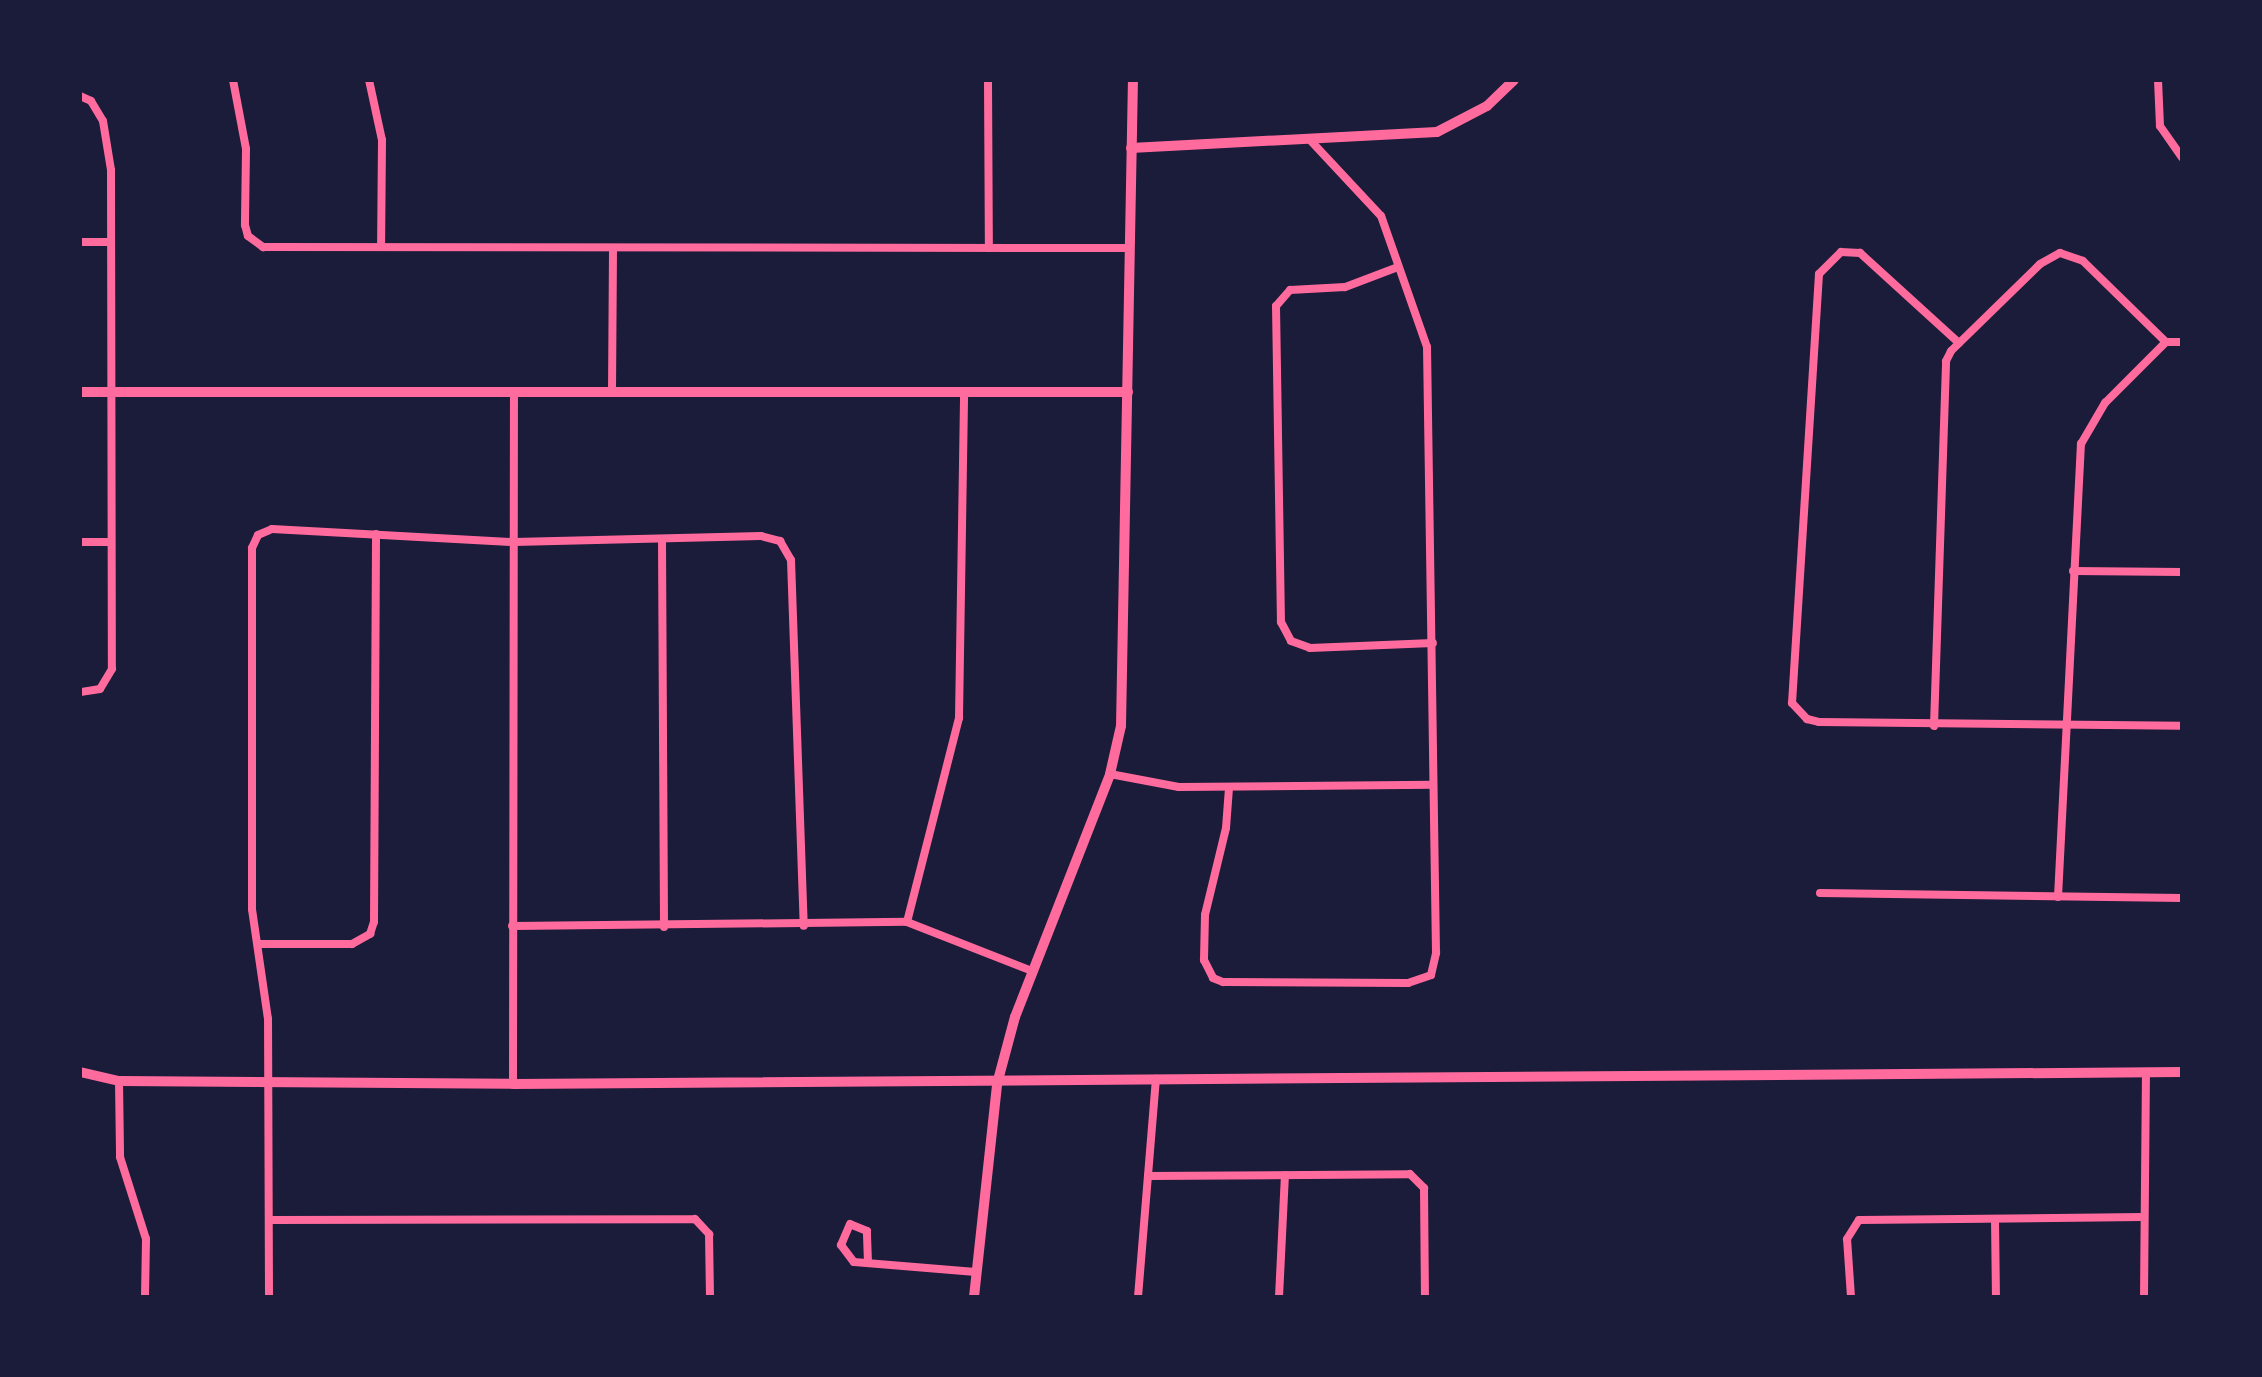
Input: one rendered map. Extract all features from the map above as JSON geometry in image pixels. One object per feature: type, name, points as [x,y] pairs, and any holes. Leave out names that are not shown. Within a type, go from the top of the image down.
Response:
[{"type":"street","points":[[233,80],[246,149],[248,236],[263,246],[1130,248]]},
{"type":"street","points":[[370,80],[382,140],[382,247]]},
{"type":"street","points":[[988,80],[990,248]]},
{"type":"street","points":[[974,1297],[997,1084],[1032,972],[1110,774],[1122,726],[1132,80]]},
{"type":"street","points":[[1132,148],[1437,132],[1487,106],[1514,80]]},
{"type":"street","points":[[2158,80],[2160,126],[2170,147],[2182,157]]},
{"type":"street","points":[[80,96],[91,101],[103,120],[112,170],[112,669],[100,689],[80,692]]},
{"type":"street","points":[[1229,788],[1226,828],[1204,915],[1204,960],[1214,978],[1223,982],[1423,982],[1436,965],[1428,347],[1380,216],[1311,141]]},
{"type":"street","points":[[80,242],[111,242]]},
{"type":"street","points":[[612,392],[613,248]]},
{"type":"street","points":[[1958,342],[1860,252],[1842,252],[1819,274],[1792,703],[1807,719],[1819,722],[2182,726]]},
{"type":"street","points":[[1934,726],[1946,361],[1958,342],[2040,264],[2060,254],[2083,260],[2166,342],[2182,342]]},
{"type":"street","points":[[1398,266],[1344,288],[1290,290],[1276,306],[1281,622],[1291,641],[1310,648],[1433,643]]},
{"type":"street","points":[[2058,897],[2081,444],[2106,403],[2166,342]]},
{"type":"street","points":[[80,392],[1128,392]]},
{"type":"street","points":[[513,1084],[514,392]]},
{"type":"street","points":[[906,922],[959,718],[964,394]]},
{"type":"street","points":[[269,1297],[268,1018],[252,909],[251,856],[252,548],[258,534],[272,529],[514,542],[761,536],[780,541],[792,560],[804,926]]},
{"type":"street","points":[[258,944],[352,944],[370,934],[374,922],[376,534]]},
{"type":"street","points":[[662,541],[664,927]]},
{"type":"street","points":[[80,542],[111,542]]},
{"type":"street","points":[[2073,571],[2182,572]]},
{"type":"street","points":[[1110,774],[1149,784],[1229,788],[1434,785]]},
{"type":"street","points":[[1820,892],[2182,898]]},
{"type":"street","points":[[512,926],[906,922],[1032,972]]},
{"type":"street","points":[[80,1072],[119,1081],[513,1084],[997,1084],[1156,1079],[2182,1072]]},
{"type":"street","points":[[2144,1297],[2146,1073]]},
{"type":"street","points":[[1138,1297],[1156,1079]]},
{"type":"street","points":[[119,1081],[120,1157],[146,1239],[145,1297]]},
{"type":"street","points":[[1148,1176],[1397,1172],[1420,1181],[1425,1200],[1425,1297]]},
{"type":"street","points":[[1279,1297],[1285,1175]]},
{"type":"street","points":[[1851,1297],[1847,1239],[1858,1220],[2143,1216]]},
{"type":"street","points":[[1995,1218],[1996,1297]]},
{"type":"street","points":[[270,1220],[695,1219],[708,1234],[710,1297]]},
{"type":"street","points":[[868,1262],[867,1231],[850,1224],[844,1231],[844,1254],[854,1262],[976,1272]]}]
